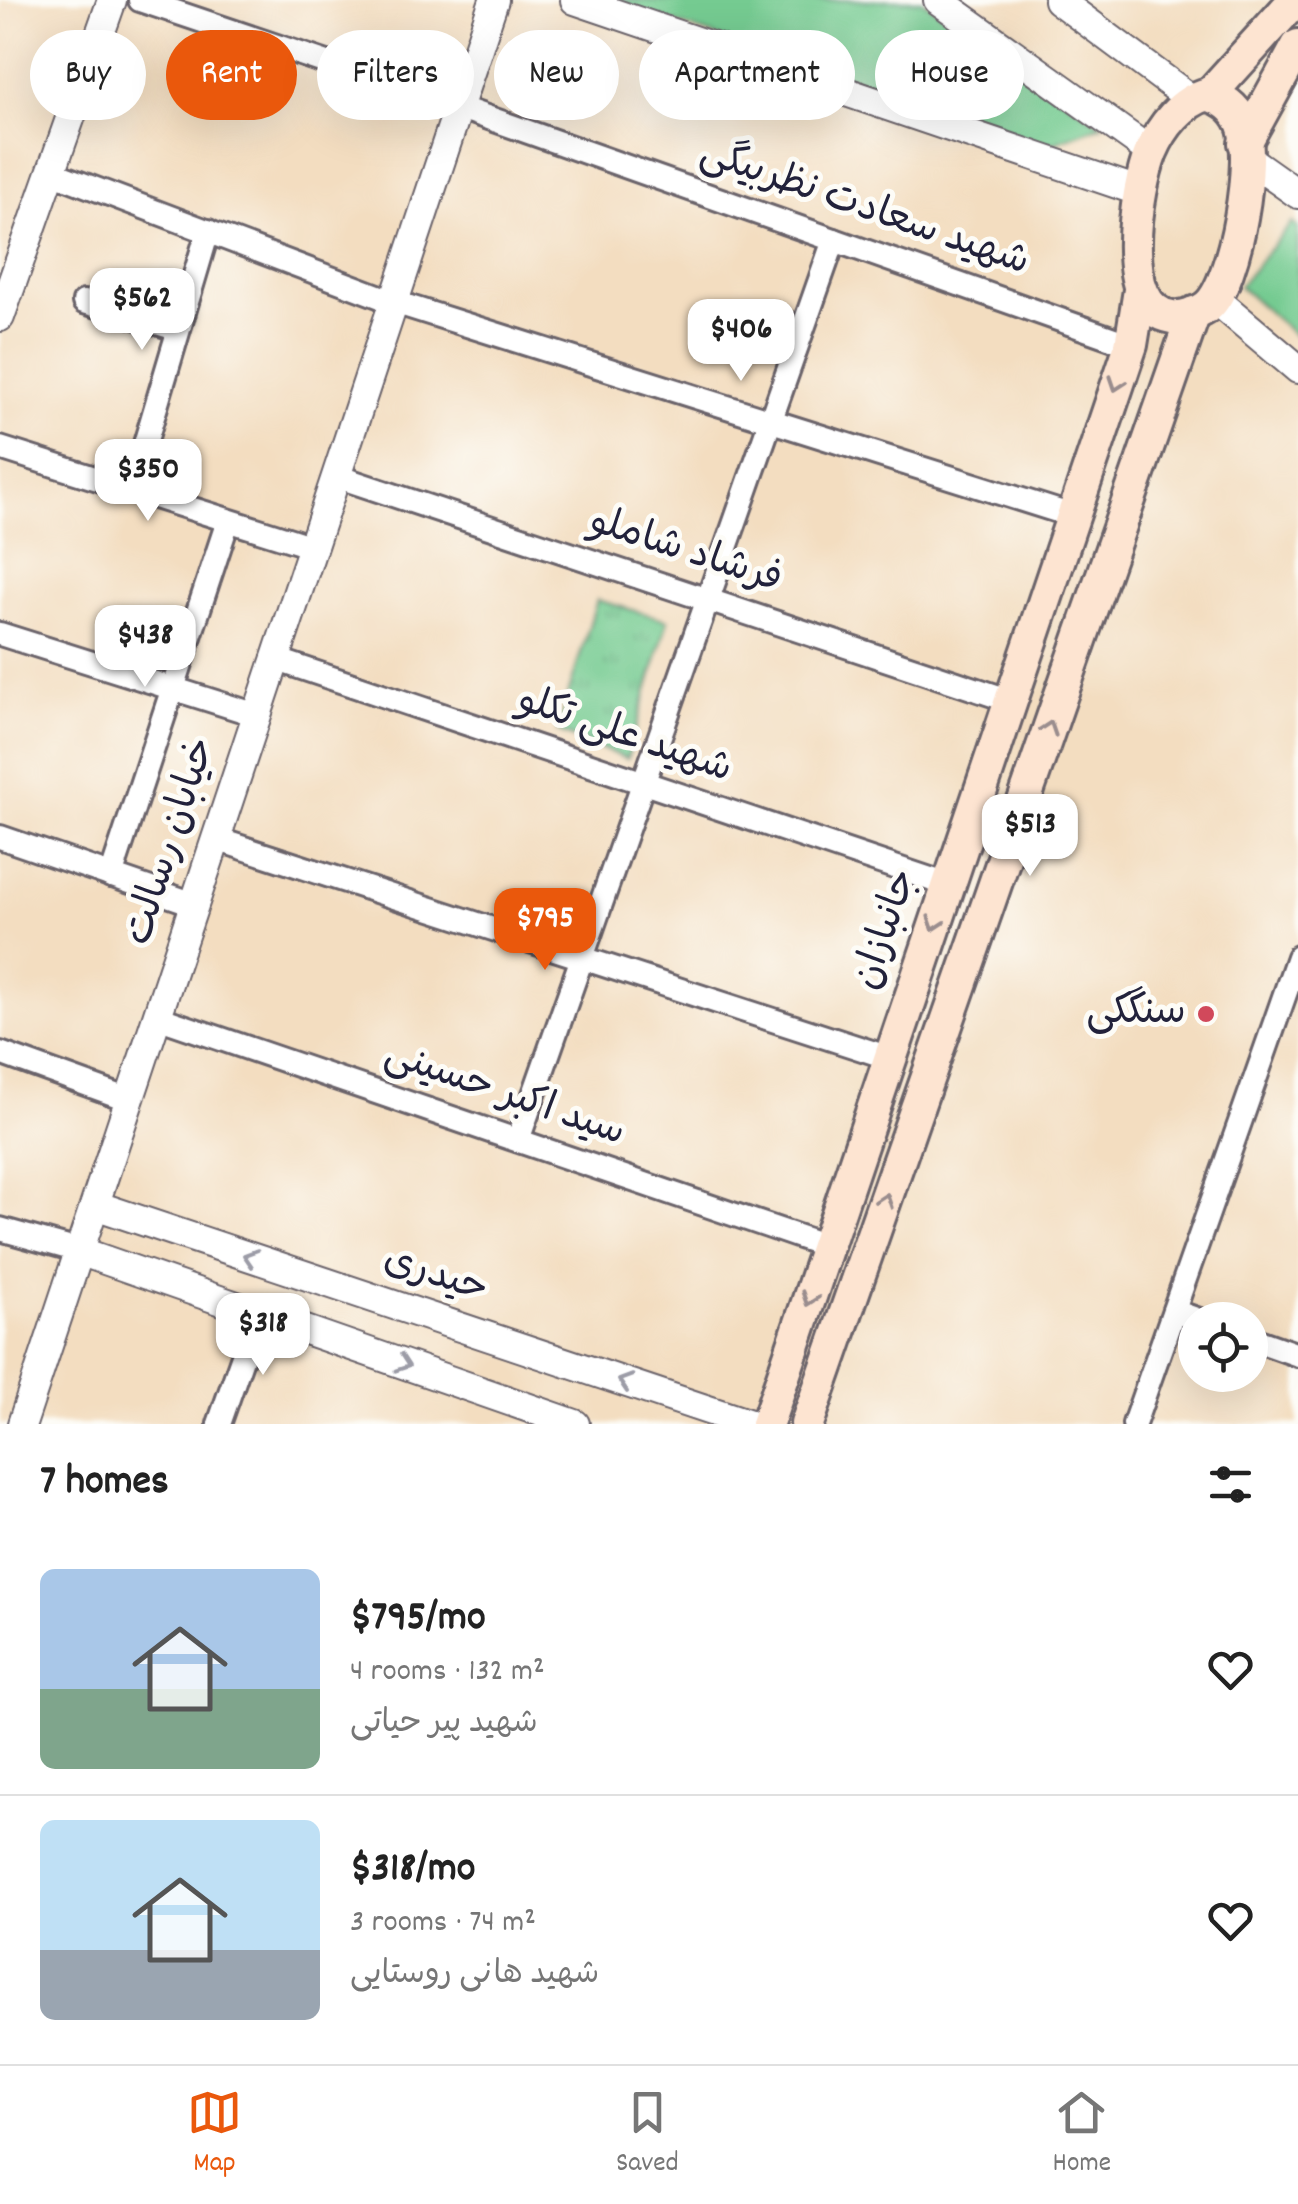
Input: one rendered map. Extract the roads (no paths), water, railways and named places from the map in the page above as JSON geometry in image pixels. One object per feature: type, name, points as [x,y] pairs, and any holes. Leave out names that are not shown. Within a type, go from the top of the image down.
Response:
[{"type":"main road","points":[[1151,152],[1165,126],[1295,0]]},
{"type":"main road","points":[[1246,151],[1298,46]]},
{"type":"main road","points":[[807,1424],[1204,306],[1230,265],[1246,151],[1243,124],[1230,103],[1200,96]]},
{"type":"main road","name":"جانبازان","points":[[766,1424],[1131,345],[1140,290],[1135,278],[1141,192],[1151,152]]},
{"type":"main road","points":[[1140,290],[1156,311],[1172,318],[1204,306]]},
{"type":"street","points":[[0,317],[112,0]]},
{"type":"street","name":"شهید سعادت نظربیگی","points":[[140,0],[317,60]]},
{"type":"street","name":"خیابان رسالت","points":[[474,60],[494,0]]},
{"type":"street","points":[[575,0],[1141,192]]},
{"type":"street","points":[[938,0],[1151,152]]},
{"type":"street","points":[[1058,0],[1200,96]]},
{"type":"street","name":"شهید سعادت نظربیگی","points":[[474,114],[1131,345]]},
{"type":"street","name":"خیابان رسالت","points":[[22,1424],[454,120]]},
{"type":"street","points":[[1246,151],[1298,194]]},
{"type":"street","points":[[51,172],[394,302],[1073,516]]},
{"type":"street","points":[[131,491],[208,232]]},
{"type":"street","points":[[518,1140],[834,240]]},
{"type":"street","points":[[84,302],[177,329]]},
{"type":"street","points":[[1204,306],[1298,368]]},
{"type":"street","points":[[0,448],[312,547]]},
{"type":"street","name":"فرشاد شاملو","points":[[336,476],[1011,701]]},
{"type":"street","points":[[111,876],[228,521]]},
{"type":"street","points":[[0,634],[257,715]]},
{"type":"street","name":"شهید علی تکلو","points":[[275,659],[948,885]]},
{"type":"street","points":[[0,837],[194,904]]},
{"type":"street","points":[[216,839],[890,1058]]},
{"type":"street","points":[[1134,1424],[1298,958]]},
{"type":"street","name":"سید اکبر حسینی","points":[[157,1017],[826,1246]]},
{"type":"street","points":[[0,1053],[130,1100]]},
{"type":"street","name":"حیدری","points":[[94,1206],[699,1416],[750,1424]]},
{"type":"street","points":[[0,1229],[79,1251],[575,1424]]},
{"type":"street","points":[[1174,1311],[1178,1312]]},
{"type":"street","points":[[219,1424],[258,1314]]},
{"type":"street","points":[[1268,1344],[1298,1355]]},
{"type":"place","name":"سنگکی","points":[[1206,1014]]}]
